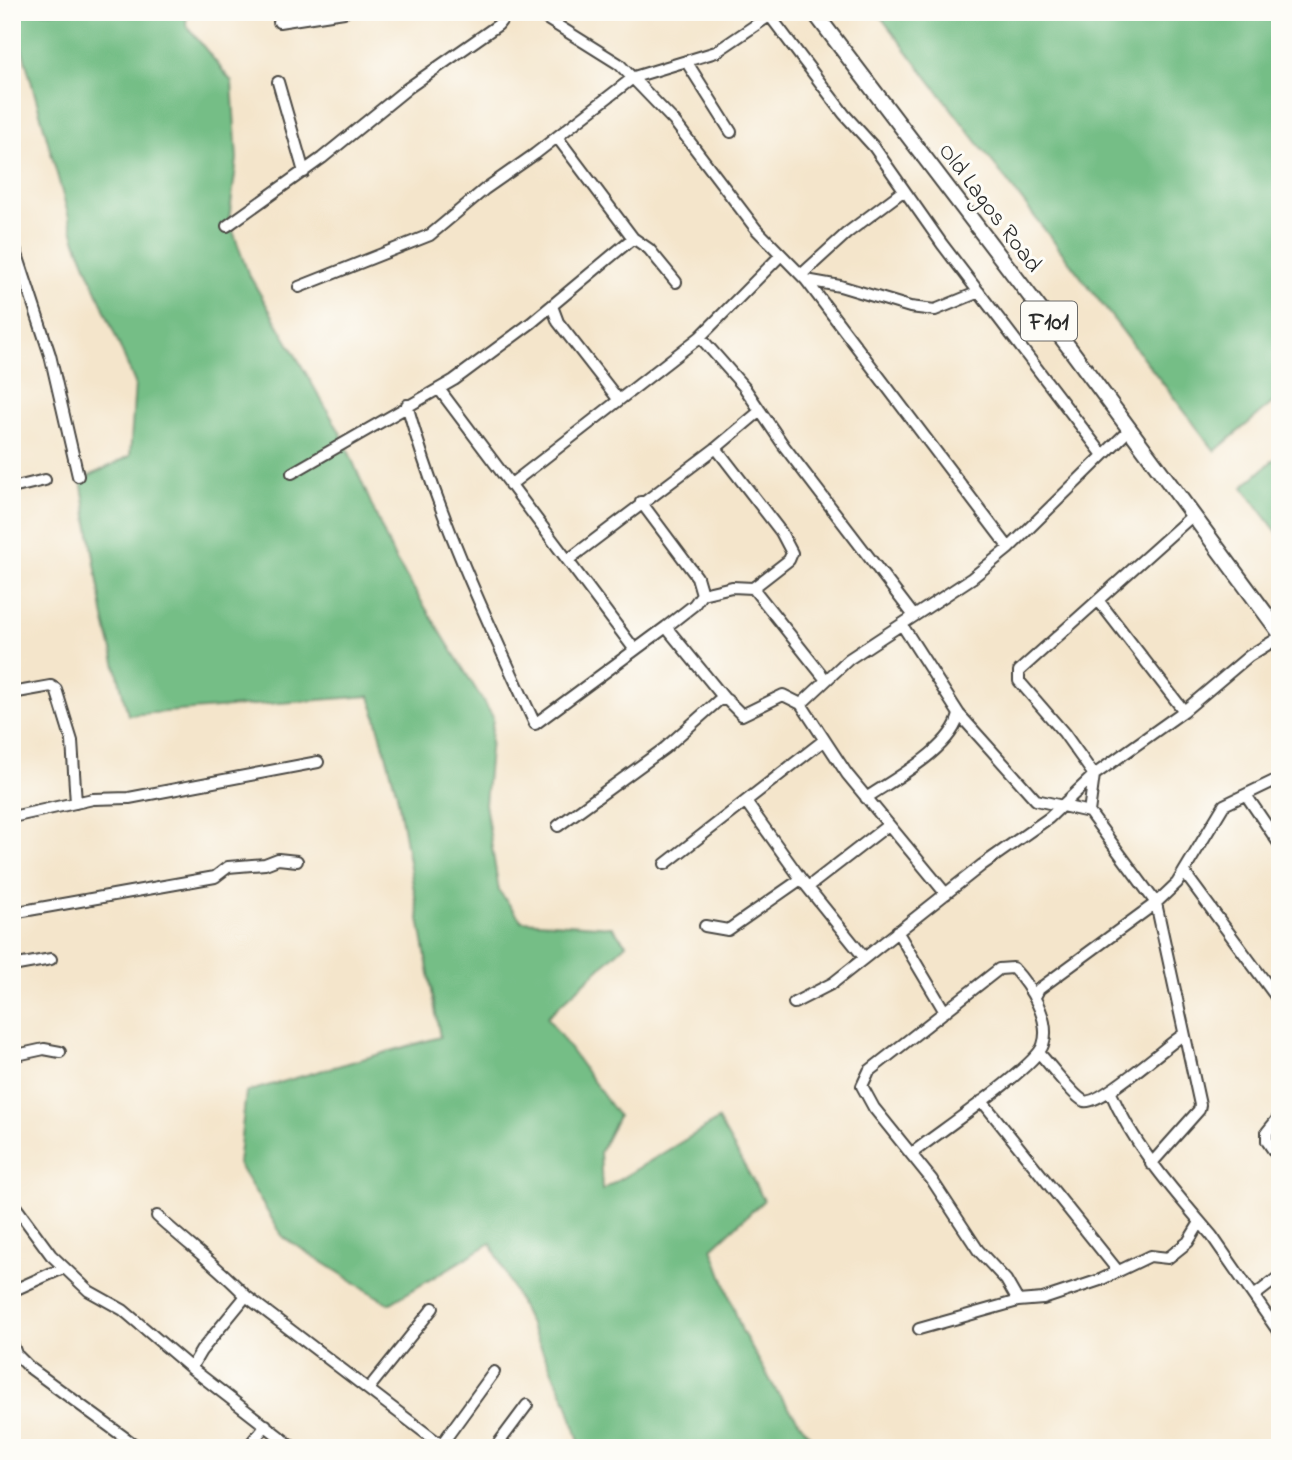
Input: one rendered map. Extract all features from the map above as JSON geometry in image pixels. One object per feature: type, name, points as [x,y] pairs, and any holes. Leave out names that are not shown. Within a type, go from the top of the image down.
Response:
[{"type":"main road","name":"Old Lagos Road","points":[[814,12],[1193,515],[1280,635]]},
{"type":"street","points":[[279,22],[344,12]]},
{"type":"street","points":[[227,226],[304,172],[408,88],[498,25],[508,12]]},
{"type":"street","points":[[536,12],[619,64],[634,77],[702,153],[756,229],[804,278],[1009,548]]},
{"type":"street","points":[[299,287],[430,234],[485,189],[634,77],[716,52],[768,14],[844,114],[874,148],[979,292],[1103,454]]},
{"type":"street","points":[[686,61],[731,132]]},
{"type":"street","points":[[278,82],[304,172]]},
{"type":"street","points":[[557,137],[633,238],[649,249],[676,282]]},
{"type":"street","points":[[804,278],[847,233],[904,191]]},
{"type":"street","points":[[292,473],[439,389],[552,306],[633,238]]},
{"type":"street","points":[[12,239],[50,355],[78,476]]},
{"type":"street","points":[[510,485],[700,337],[780,256]]},
{"type":"street","points":[[804,278],[910,307],[935,310],[979,292]]},
{"type":"street","points":[[552,306],[558,322],[618,400]]},
{"type":"street","points":[[700,337],[733,373],[914,616]]},
{"type":"street","points":[[439,389],[635,650]]},
{"type":"street","points":[[407,405],[432,484],[473,588],[535,724],[694,605],[702,594],[732,587],[753,588],[789,561],[792,553],[781,532],[716,448]]},
{"type":"street","points":[[568,560],[641,502],[716,448],[760,411]]},
{"type":"street","points":[[801,704],[849,659],[902,625],[1009,548],[1129,430]]},
{"type":"street","points":[[12,488],[45,480]]},
{"type":"street","points":[[641,502],[697,577],[702,594]]},
{"type":"street","points":[[1089,813],[1094,775],[1018,676],[1024,666],[1193,515]]},
{"type":"street","points":[[753,588],[826,680]]},
{"type":"street","points":[[1098,600],[1184,711]]},
{"type":"street","points":[[902,625],[959,714],[1036,800],[1089,813],[1156,903],[1199,1095],[1199,1110],[1151,1164]]},
{"type":"street","points":[[666,626],[724,698],[742,715],[783,695],[801,704],[823,741],[887,826],[946,894]]},
{"type":"street","points":[[794,1003],[833,983],[863,956],[1032,831],[1094,775],[1184,711],[1249,656],[1280,635]]},
{"type":"street","points":[[12,692],[51,686],[56,689],[72,741],[76,803]]},
{"type":"street","points":[[558,826],[665,748],[724,698]]},
{"type":"street","points":[[952,734],[959,714]]},
{"type":"street","points":[[866,798],[912,767],[952,734],[974,730]]},
{"type":"street","points":[[665,864],[823,741]]},
{"type":"street","points":[[12,817],[76,803],[128,798],[318,762]]},
{"type":"street","points":[[1036,995],[1038,989],[1156,903],[1184,872],[1218,811],[1280,778]]},
{"type":"street","points":[[1245,795],[1280,845]]},
{"type":"street","points":[[746,802],[804,883],[863,956]]},
{"type":"street","points":[[705,926],[728,930],[804,883],[887,826]]},
{"type":"street","points":[[12,913],[215,877],[228,867],[265,864],[278,859],[297,861]]},
{"type":"street","points":[[1184,872],[1280,1002]]},
{"type":"street","points":[[897,931],[945,1012]]},
{"type":"street","points":[[12,966],[51,959]]},
{"type":"street","points":[[911,1154],[1040,1053],[1045,1038],[1036,995],[1013,968],[1006,967],[880,1062],[863,1081],[862,1086],[874,1108],[911,1154],[978,1250],[1006,1280],[1018,1301]]},
{"type":"street","points":[[1040,1053],[1084,1101],[1091,1101],[1110,1091],[1184,1034]]},
{"type":"street","points":[[12,1056],[44,1049],[60,1052]]},
{"type":"street","points":[[1110,1091],[1151,1164],[1189,1206],[1199,1224],[1212,1236],[1280,1335]]},
{"type":"street","points":[[982,1101],[1118,1271]]},
{"type":"street","points":[[1280,1116],[1267,1132],[1267,1141],[1280,1160]]},
{"type":"street","points":[[12,1202],[63,1268],[89,1291],[123,1310],[191,1368],[294,1448]]},
{"type":"street","points":[[157,1216],[246,1296],[443,1446],[494,1372]]},
{"type":"street","points":[[919,1329],[1018,1301],[1043,1299],[1150,1256],[1172,1256],[1188,1242],[1199,1224]]},
{"type":"street","points":[[12,1291],[63,1268]]},
{"type":"street","points":[[1254,1296],[1280,1276]]},
{"type":"street","points":[[191,1368],[201,1350],[246,1296]]},
{"type":"street","points":[[369,1388],[433,1308]]},
{"type":"street","points":[[12,1343],[16,1354],[30,1368],[139,1448]]},
{"type":"street","points":[[495,1448],[527,1405]]},
{"type":"street","points":[[247,1448],[266,1425]]},
{"type":"green space","points":[[18,12],[187,12],[186,25],[232,82],[237,159],[229,220],[248,273],[341,434],[394,557],[493,717],[485,804],[499,891],[522,921],[612,927],[626,944],[547,1017],[618,1116],[600,1152],[602,1190],[718,1120],[764,1200],[712,1248],[742,1331],[777,1392],[819,1448],[581,1448],[567,1402],[491,1243],[389,1304],[283,1237],[238,1164],[246,1092],[440,1037],[397,794],[370,696],[128,715],[104,618],[81,480],[130,456],[135,383],[75,239],[20,41]]},
{"type":"green space","points":[[877,12],[1280,12],[1280,402],[1276,400],[1215,451]]},
{"type":"green space","points":[[1280,454],[1280,536],[1243,487]]}]
